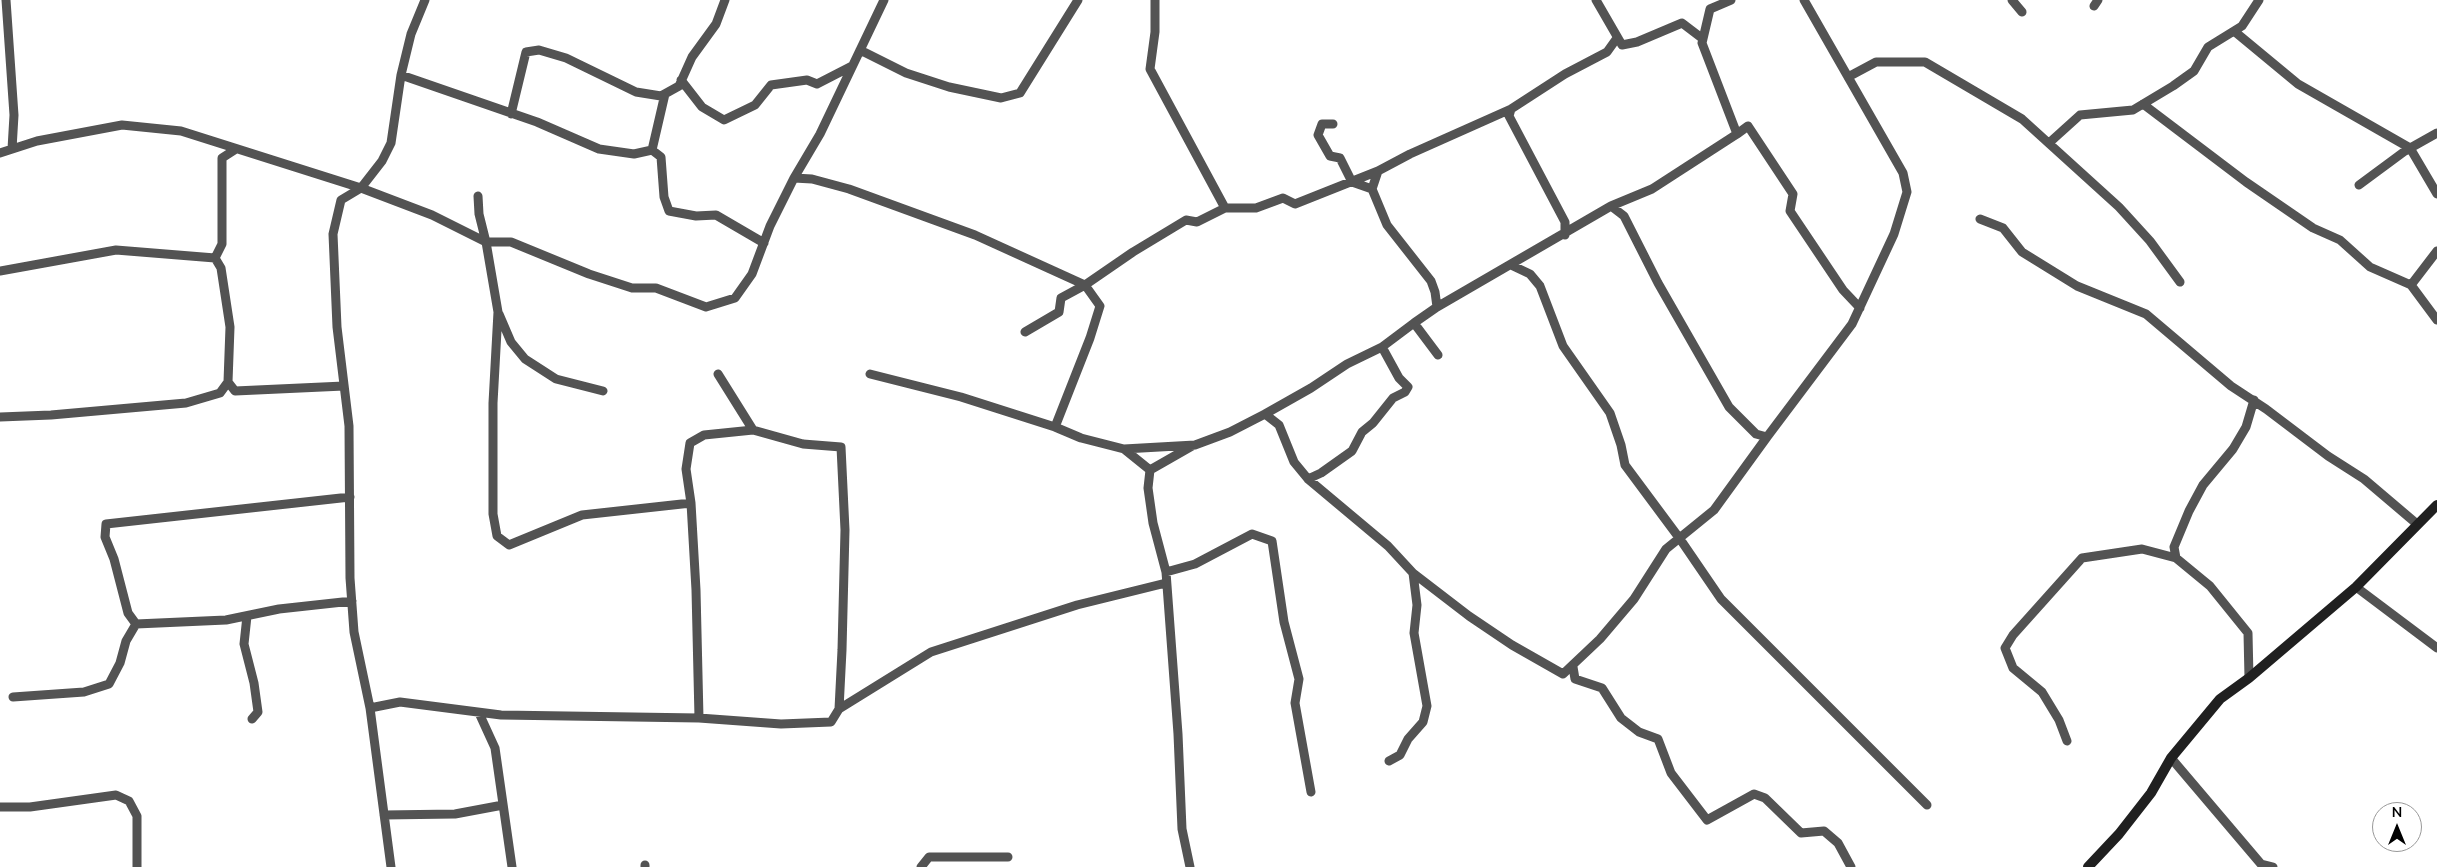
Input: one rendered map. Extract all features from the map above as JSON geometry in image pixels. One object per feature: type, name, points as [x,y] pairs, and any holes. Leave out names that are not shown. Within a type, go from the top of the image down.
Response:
[{"type":"street","points":[[6,0],[14,115],[12,149]]},
{"type":"street","points":[[391,867],[370,708],[354,632],[348,426],[337,327],[333,234],[341,200],[361,188],[382,161],[391,143],[401,75],[416,18],[425,0]]},
{"type":"street","points":[[511,114],[526,52],[539,50],[566,58],[636,92],[661,96],[665,94],[679,86],[692,57],[716,24],[725,0]]},
{"type":"street","points":[[0,152],[37,141],[122,125],[181,131],[361,188],[432,215],[486,242],[511,242],[589,274],[632,288],[656,288],[706,307],[735,298],[752,274],[794,178],[820,134],[884,0]]},
{"type":"street","points":[[860,50],[906,73],[949,86],[1000,98],[1020,93],[1078,0]]},
{"type":"street","points":[[1154,0],[1155,32],[1150,69],[1225,208]]},
{"type":"street","points":[[1596,0],[1622,46],[1682,23],[1703,39]]},
{"type":"street","points":[[1731,0],[1710,9],[1702,43],[1737,134]]},
{"type":"street","points":[[1265,414],[1280,425],[1294,462],[1308,479],[1388,546],[1414,573],[1469,616],[1563,674],[1600,639],[1634,599],[1666,549],[1714,510],[1852,324],[1894,234],[1907,192],[1903,173],[1804,0]]},
{"type":"street","points":[[2012,0],[2022,12]]},
{"type":"street","points":[[2050,143],[2080,115],[2133,110],[2194,71],[2208,47],[2242,26],[2259,0]]},
{"type":"street","points":[[2234,31],[2298,84],[2410,148],[2437,194]]},
{"type":"street","points":[[1025,332],[1059,312],[1061,298],[1085,285],[1133,252],[1186,220],[1197,222],[1225,208],[1256,208],[1283,198],[1295,204],[1352,182],[1511,109],[1566,74],[1607,52],[1618,38]]},
{"type":"street","points":[[1848,77],[1876,62],[1925,62],[2022,119],[2119,208],[2150,241],[2180,282]]},
{"type":"street","points":[[681,80],[702,107],[724,120],[755,105],[771,85],[806,80],[817,84],[852,66]]},
{"type":"street","points":[[401,75],[537,122],[599,149],[634,154],[652,150]]},
{"type":"street","points":[[652,150],[665,94]]},
{"type":"street","points":[[2144,104],[2246,182],[2313,228],[2340,240],[2370,267],[2411,285],[2437,320]]},
{"type":"street","points":[[1511,109],[1509,116],[1565,222],[1565,235]]},
{"type":"street","points":[[1334,124],[1322,124],[1318,135],[1330,156],[1340,158],[1352,182],[1372,189]]},
{"type":"street","points":[[1150,470],[1195,445],[1230,432],[1311,388],[1347,364],[1382,347],[1437,307],[1565,235],[1611,206],[1652,188],[1748,126],[1793,194],[1790,210],[1843,290],[1860,308]]},
{"type":"street","points":[[2359,185],[2410,148],[2437,133]]},
{"type":"street","points":[[215,258],[222,244],[222,158],[236,149]]},
{"type":"street","points":[[652,150],[661,157],[664,197],[669,211],[696,216],[716,215],[764,243]]},
{"type":"street","points":[[1378,171],[1372,189],[1387,225],[1431,281],[1437,307]]},
{"type":"street","points":[[794,178],[812,179],[849,189],[966,232],[1085,285],[1100,306],[1090,338],[1055,427]]},
{"type":"street","points":[[478,196],[479,214],[486,242],[498,312],[493,403],[493,514],[498,536],[508,545],[582,515],[691,503]]},
{"type":"street","points":[[1611,206],[1624,216],[1658,283],[1729,407],[1756,434],[1767,437]]},
{"type":"street","points":[[1980,219],[2003,228],[2022,252],[2078,286],[2146,314],[2231,386],[2254,400],[2328,456],[2364,479],[2417,524]]},
{"type":"street","points":[[0,271],[116,250],[215,258]]},
{"type":"street","points":[[2411,285],[2437,251]]},
{"type":"street","points":[[215,258],[221,268],[230,327],[227,357],[228,382],[235,392]]},
{"type":"street","points":[[1511,266],[1530,274],[1540,286],[1563,346],[1610,413],[1626,465],[1721,599],[1927,805]]},
{"type":"street","points":[[498,312],[511,342],[525,359],[556,379],[602,391]]},
{"type":"street","points":[[1414,324],[1438,355]]},
{"type":"street","points":[[1308,479],[1321,473],[1352,451],[1362,432],[1374,423],[1374,419],[1393,398],[1405,392],[1408,386],[1400,378],[1382,347]]},
{"type":"street","points":[[718,374],[753,430]]},
{"type":"street","points":[[870,374],[960,397],[1124,450],[1195,445]]},
{"type":"street","points":[[220,393],[228,382]]},
{"type":"street","points":[[0,417],[51,415],[186,402],[220,393],[344,386]]},
{"type":"street","points":[[2176,558],[2174,547],[2190,511],[2203,485],[2233,449],[2246,427],[2254,400]]},
{"type":"street","points":[[699,718],[696,590],[691,503],[686,469],[690,443],[704,435],[753,430],[803,444],[841,447],[845,530],[839,709]]},
{"type":"street","points":[[1124,450],[1150,470]]},
{"type":"street","points":[[1150,470],[1148,488],[1152,523],[1166,572],[1178,734],[1182,829],[1190,867]]},
{"type":"street","points":[[136,624],[128,613],[114,559],[106,538],[106,524],[350,497]]},
{"type":"street","points":[[2088,867],[2119,834],[2151,793],[2171,758],[2220,699],[2249,678],[2356,587],[2437,505]]},
{"type":"street","points":[[1166,572],[1195,564],[1252,534],[1272,541],[1284,622],[1300,679],[1295,703],[1311,792]]},
{"type":"street","points":[[2067,741],[2059,720],[2042,692],[2013,668],[2005,648],[2013,635],[2082,558],[2142,549],[2176,558],[2210,586],[2248,633],[2249,678]]},
{"type":"street","points":[[1389,761],[1400,755],[1408,739],[1422,722],[1427,706],[1414,634],[1417,605],[1414,573]]},
{"type":"street","points":[[370,708],[400,702],[444,706],[479,713],[699,718],[781,724],[831,722],[839,709],[931,652],[1077,605],[1166,583]]},
{"type":"street","points":[[2356,587],[2437,648]]},
{"type":"street","points":[[136,624],[226,620],[279,608],[352,601]]},
{"type":"street","points":[[247,616],[244,644],[254,683],[258,712],[252,719]]},
{"type":"street","points":[[13,697],[84,692],[109,684],[120,663],[126,641],[136,624]]},
{"type":"street","points":[[1573,666],[1575,679],[1602,688],[1621,718],[1639,732],[1658,739],[1672,773],[1707,820],[1754,794],[1765,798],[1801,833],[1824,831],[1838,843],[1851,867]]},
{"type":"street","points":[[479,713],[495,748],[512,867]]},
{"type":"street","points":[[2171,758],[2261,866],[2272,867]]},
{"type":"street","points":[[0,807],[30,807],[116,795],[129,800],[137,816],[137,867]]},
{"type":"street","points":[[384,815],[455,814],[503,805]]},
{"type":"street","points":[[921,867],[929,857],[1008,857]]}]
